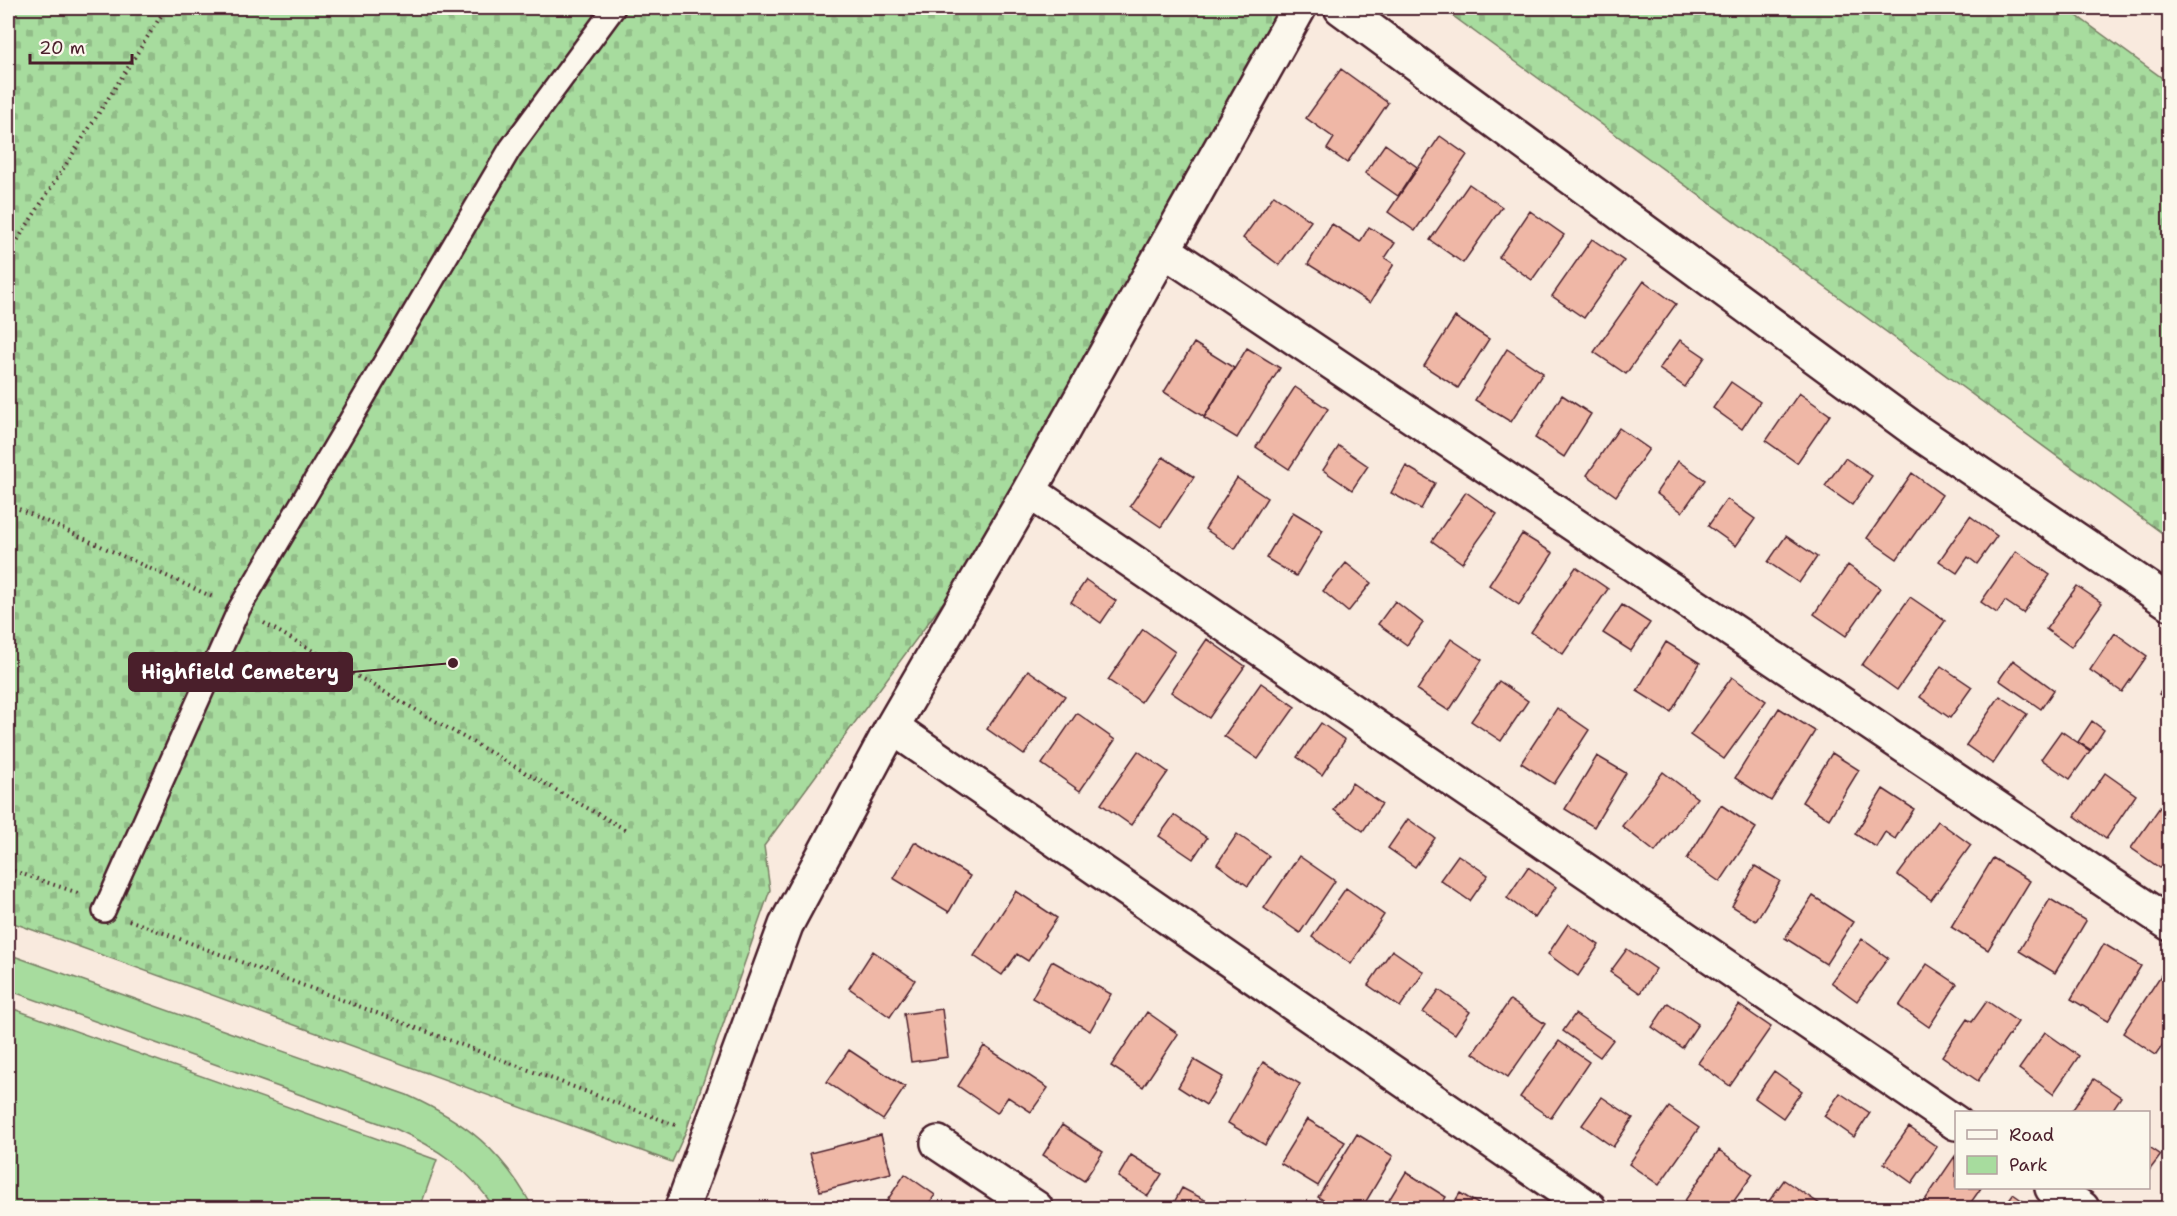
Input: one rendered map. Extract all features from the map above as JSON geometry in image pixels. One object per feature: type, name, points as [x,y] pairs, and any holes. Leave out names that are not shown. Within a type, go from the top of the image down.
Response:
[{"type":"street","points":[[682,1209],[786,926],[892,727],[1029,491],[1299,8]]},
{"type":"street","points":[[1341,8],[1919,433],[2169,603]]},
{"type":"street","points":[[1164,250],[2169,924]]},
{"type":"street","points":[[1029,491],[1955,1122]]},
{"type":"street","points":[[892,727],[1589,1209]]},
{"type":"street","points":[[938,1143],[1036,1209]]},
{"type":"street","points":[[2053,1189],[2082,1209]]},
{"type":"lane","points":[[104,911],[239,609],[510,149],[614,8]]},
{"type":"path","points":[[8,255],[166,8]]},
{"type":"path","points":[[8,504],[239,609],[626,830]]},
{"type":"path","points":[[8,870],[78,892],[104,911],[709,1138]]},
{"type":"green space","points":[[8,8],[1304,8],[1034,479],[764,846],[770,890],[686,1131],[672,1162],[8,921]]},
{"type":"green space","points":[[1442,8],[2066,8],[2169,83],[2169,538]]},
{"type":"green space","points":[[8,954],[407,1095],[428,1105],[465,1127],[495,1154],[509,1170],[533,1208],[494,1208],[475,1182],[451,1161],[396,1129],[8,990]]},
{"type":"green space","points":[[8,1007],[437,1160],[420,1208],[8,1208]]},
{"type":"building","points":[[1341,69],[1388,103],[1347,163],[1327,149],[1334,138],[1306,118]]},
{"type":"building","points":[[1440,136],[1467,155],[1415,231],[1388,212]]},
{"type":"building","points":[[1385,144],[1417,167],[1398,196],[1365,173]]},
{"type":"building","points":[[1469,184],[1502,207],[1463,263],[1430,240]]},
{"type":"building","points":[[1274,195],[1311,221],[1279,265],[1243,238]]},
{"type":"building","points":[[1530,211],[1564,235],[1532,280],[1499,257]]},
{"type":"building","points":[[1332,224],[1360,242],[1369,227],[1395,243],[1385,258],[1394,264],[1370,303],[1308,264]]},
{"type":"building","points":[[1592,239],[1624,261],[1584,318],[1552,296]]},
{"type":"building","points":[[1644,281],[1676,304],[1626,374],[1594,352]]},
{"type":"building","points":[[1455,317],[1489,339],[1458,388],[1424,366]]},
{"type":"building","points":[[1680,340],[1705,357],[1685,387],[1659,369]]},
{"type":"building","points":[[1194,343],[1234,368],[1204,417],[1164,392]]},
{"type":"building","points":[[1247,348],[1280,368],[1237,438],[1204,418]]},
{"type":"building","points":[[1507,349],[1543,373],[1511,422],[1475,400]]},
{"type":"building","points":[[1731,382],[1760,402],[1742,429],[1713,408]]},
{"type":"building","points":[[1295,387],[1328,409],[1289,469],[1256,447]]},
{"type":"building","points":[[1799,393],[1830,415],[1797,463],[1766,441]]},
{"type":"building","points":[[1562,395],[1591,414],[1564,457],[1535,438]]},
{"type":"building","points":[[1619,428],[1649,449],[1616,496],[1587,475]]},
{"type":"building","points":[[1339,446],[1368,466],[1352,490],[1323,470]]},
{"type":"building","points":[[1163,457],[1194,477],[1161,527],[1130,506]]},
{"type":"building","points":[[1845,458],[1872,476],[1852,505],[1825,486]]},
{"type":"building","points":[[1678,461],[1705,480],[1682,512],[1656,493]]},
{"type":"building","points":[[1406,466],[1435,483],[1421,509],[1391,493]]},
{"type":"building","points":[[1912,473],[1942,495],[1897,559],[1867,538]]},
{"type":"building","points":[[1237,478],[1267,498],[1235,549],[1205,529]]},
{"type":"building","points":[[1466,492],[1497,514],[1462,563],[1432,541]]},
{"type":"building","points":[[1727,499],[1755,519],[1736,546],[1708,526]]},
{"type":"building","points":[[1293,512],[1323,530],[1296,576],[1266,558]]},
{"type":"building","points":[[1970,516],[1997,536],[1977,564],[1968,557],[1957,573],[1939,561]]},
{"type":"building","points":[[1522,534],[1553,553],[1519,605],[1489,585]]},
{"type":"building","points":[[1786,536],[1817,557],[1799,583],[1768,562]]},
{"type":"building","points":[[2016,551],[2050,575],[2023,613],[2005,601],[1997,613],[1981,602]]},
{"type":"building","points":[[1346,563],[1371,583],[1348,612],[1323,591]]},
{"type":"building","points":[[1848,565],[1880,588],[1846,636],[1814,614]]},
{"type":"building","points":[[1576,567],[1608,589],[1563,654],[1531,632]]},
{"type":"building","points":[[1086,580],[1116,601],[1101,623],[1071,602]]},
{"type":"building","points":[[2077,586],[2102,603],[2071,647],[2046,629]]},
{"type":"building","points":[[1910,597],[1945,621],[1897,690],[1862,665]]},
{"type":"building","points":[[1395,601],[1423,623],[1407,645],[1378,624]]},
{"type":"building","points":[[1622,605],[1650,623],[1631,651],[1603,633]]},
{"type":"building","points":[[1143,629],[1175,652],[1141,702],[1108,680]]},
{"type":"building","points":[[2115,633],[2147,656],[2122,692],[2090,670]]},
{"type":"building","points":[[1207,639],[1245,666],[1209,718],[1171,692]]},
{"type":"building","points":[[1451,639],[1482,660],[1449,711],[1417,690]]},
{"type":"building","points":[[1666,642],[1700,663],[1671,712],[1637,691]]},
{"type":"building","points":[[2013,660],[2054,690],[2041,709],[1999,680]]},
{"type":"building","points":[[1941,666],[1972,687],[1950,718],[1920,697]]},
{"type":"building","points":[[1028,670],[1065,696],[1024,755],[987,729]]},
{"type":"building","points":[[1732,677],[1766,701],[1724,759],[1690,735]]},
{"type":"building","points":[[2170,679],[2170,701],[2159,694]]},
{"type":"building","points":[[1499,681],[1528,701],[1501,741],[1471,721]]},
{"type":"building","points":[[1261,683],[1295,707],[1258,759],[1224,736]]},
{"type":"building","points":[[2000,696],[2027,714],[1993,764],[1966,745]]},
{"type":"building","points":[[1557,708],[1589,730],[1554,784],[1521,763]]},
{"type":"building","points":[[1779,708],[1815,731],[1771,801],[1735,778]]},
{"type":"building","points":[[1077,713],[1115,740],[1080,791],[1042,764]]},
{"type":"building","points":[[2092,721],[2104,730],[2091,750],[2078,742]]},
{"type":"building","points":[[1321,723],[1345,740],[1322,775],[1297,757]]},
{"type":"building","points":[[2061,731],[2090,751],[2070,779],[2041,759]]},
{"type":"building","points":[[1138,751],[1168,772],[1131,825],[1101,804]]},
{"type":"building","points":[[1832,753],[1859,770],[1829,819],[1802,802]]},
{"type":"building","points":[[1597,756],[1626,773],[1594,827],[1565,809]]},
{"type":"building","points":[[1663,772],[1697,798],[1655,852],[1622,826]]},
{"type":"building","points":[[2105,773],[2136,795],[2106,839],[2075,816]]},
{"type":"building","points":[[1352,783],[1382,804],[1363,831],[1334,810]]},
{"type":"building","points":[[1883,789],[1914,809],[1895,839],[1885,832],[1876,847],[1855,834]]},
{"type":"building","points":[[1721,805],[1756,828],[1720,882],[1687,859]]},
{"type":"building","points":[[2160,807],[2170,814],[2170,855],[2160,868],[2131,848]]},
{"type":"building","points":[[1174,815],[1207,838],[1193,859],[1159,836]]},
{"type":"building","points":[[1408,819],[1435,838],[1415,867],[1388,848]]},
{"type":"building","points":[[1938,821],[1971,845],[1931,900],[1898,875]]},
{"type":"building","points":[[1237,834],[1269,856],[1248,886],[1217,864]]},
{"type":"building","points":[[915,842],[970,876],[949,912],[893,878]]},
{"type":"building","points":[[1458,855],[1488,875],[1470,901],[1440,880]]},
{"type":"building","points":[[1299,856],[1335,881],[1300,933],[1264,908]]},
{"type":"building","points":[[1993,858],[2030,881],[1988,950],[1951,927]]},
{"type":"building","points":[[1755,866],[1780,881],[1756,921],[1732,906]]},
{"type":"building","points":[[1528,867],[1556,887],[1535,918],[1507,898]]},
{"type":"building","points":[[1346,888],[1384,915],[1351,964],[1312,937]]},
{"type":"building","points":[[1016,891],[1057,918],[1028,961],[1017,954],[1002,975],[974,956]]},
{"type":"building","points":[[1813,896],[1853,922],[1826,964],[1785,938]]},
{"type":"building","points":[[2050,899],[2086,921],[2055,973],[2019,951]]},
{"type":"building","points":[[1568,924],[1599,945],[1578,976],[1548,954]]},
{"type":"building","points":[[1862,939],[1888,958],[1857,1001],[1831,982]]},
{"type":"building","points":[[2104,944],[2141,966],[2108,1021],[2071,999]]},
{"type":"building","points":[[1627,949],[1656,969],[1640,993],[1610,972]]},
{"type":"building","points":[[1392,950],[1424,972],[1400,1007],[1368,985]]},
{"type":"building","points":[[873,951],[915,980],[890,1017],[849,988]]},
{"type":"building","points":[[1052,961],[1111,994],[1090,1031],[1032,998]]},
{"type":"building","points":[[1927,964],[1957,984],[1929,1027],[1899,1006]]},
{"type":"building","points":[[2163,972],[2170,977],[2170,1034],[2156,1055],[2123,1033]]},
{"type":"building","points":[[1439,990],[1470,1012],[1455,1034],[1423,1012]]},
{"type":"building","points":[[1510,1000],[1545,1024],[1508,1077],[1473,1053]]},
{"type":"building","points":[[1987,1001],[2018,1022],[1978,1081],[1942,1056],[1967,1019],[1972,1022]]},
{"type":"building","points":[[1668,1003],[1698,1024],[1682,1048],[1652,1027]]},
{"type":"building","points":[[1739,1005],[1771,1027],[1730,1086],[1698,1063]]},
{"type":"building","points":[[942,1009],[948,1057],[911,1062],[904,1014]]},
{"type":"building","points":[[1147,1012],[1178,1034],[1143,1087],[1111,1066]]},
{"type":"building","points":[[1575,1014],[1613,1040],[1600,1057],[1563,1031]]},
{"type":"building","points":[[2045,1032],[2079,1056],[2053,1094],[2019,1069]]},
{"type":"building","points":[[1559,1041],[1589,1062],[1551,1118],[1520,1097]]},
{"type":"building","points":[[984,1046],[1048,1088],[1031,1112],[1008,1097],[997,1113],[958,1086]]},
{"type":"building","points":[[849,1050],[905,1087],[883,1120],[827,1082]]},
{"type":"building","points":[[1194,1060],[1223,1077],[1206,1105],[1178,1087]]},
{"type":"building","points":[[1263,1062],[1300,1084],[1265,1145],[1228,1123]]},
{"type":"building","points":[[1774,1071],[1802,1091],[1783,1118],[1755,1098]]},
{"type":"building","points":[[2094,1079],[2121,1097],[2112,1111],[2072,1111]]},
{"type":"building","points":[[1840,1093],[1870,1113],[1854,1137],[1824,1116]]},
{"type":"building","points":[[1602,1097],[1633,1118],[1613,1147],[1582,1125]]},
{"type":"building","points":[[1669,1107],[1699,1128],[1659,1185],[1629,1164]]},
{"type":"building","points":[[1307,1119],[1345,1142],[1318,1186],[1280,1163]]},
{"type":"building","points":[[1062,1125],[1103,1152],[1084,1181],[1043,1155]]},
{"type":"building","points":[[1909,1127],[1937,1147],[1912,1183],[1884,1163]]},
{"type":"building","points":[[1357,1134],[1393,1156],[1362,1208],[1336,1208],[1318,1197]]},
{"type":"building","points":[[881,1135],[891,1173],[820,1191],[810,1153]]},
{"type":"building","points":[[2150,1147],[2161,1155],[2150,1169]]},
{"type":"building","points":[[1719,1150],[1753,1174],[1729,1208],[1694,1208],[1684,1202]]},
{"type":"building","points":[[1131,1155],[1162,1174],[1148,1196],[1118,1177]]},
{"type":"building","points":[[1955,1156],[1955,1189],[1980,1189],[1967,1208],[1924,1208],[1921,1206]]},
{"type":"building","points":[[1406,1172],[1446,1197],[1439,1208],[1403,1208],[1389,1200]]},
{"type":"building","points":[[905,1174],[935,1195],[926,1208],[882,1208]]},
{"type":"building","points":[[1784,1180],[1826,1208],[1764,1208]]},
{"type":"building","points":[[1182,1188],[1209,1202],[1206,1208],[1171,1208]]},
{"type":"building","points":[[1460,1193],[1485,1208],[1451,1208]]},
{"type":"building","points":[[2013,1194],[2033,1208],[2003,1208]]},
{"type":"place","name":"Highfield Cemetery","points":[[453,663]]}]
